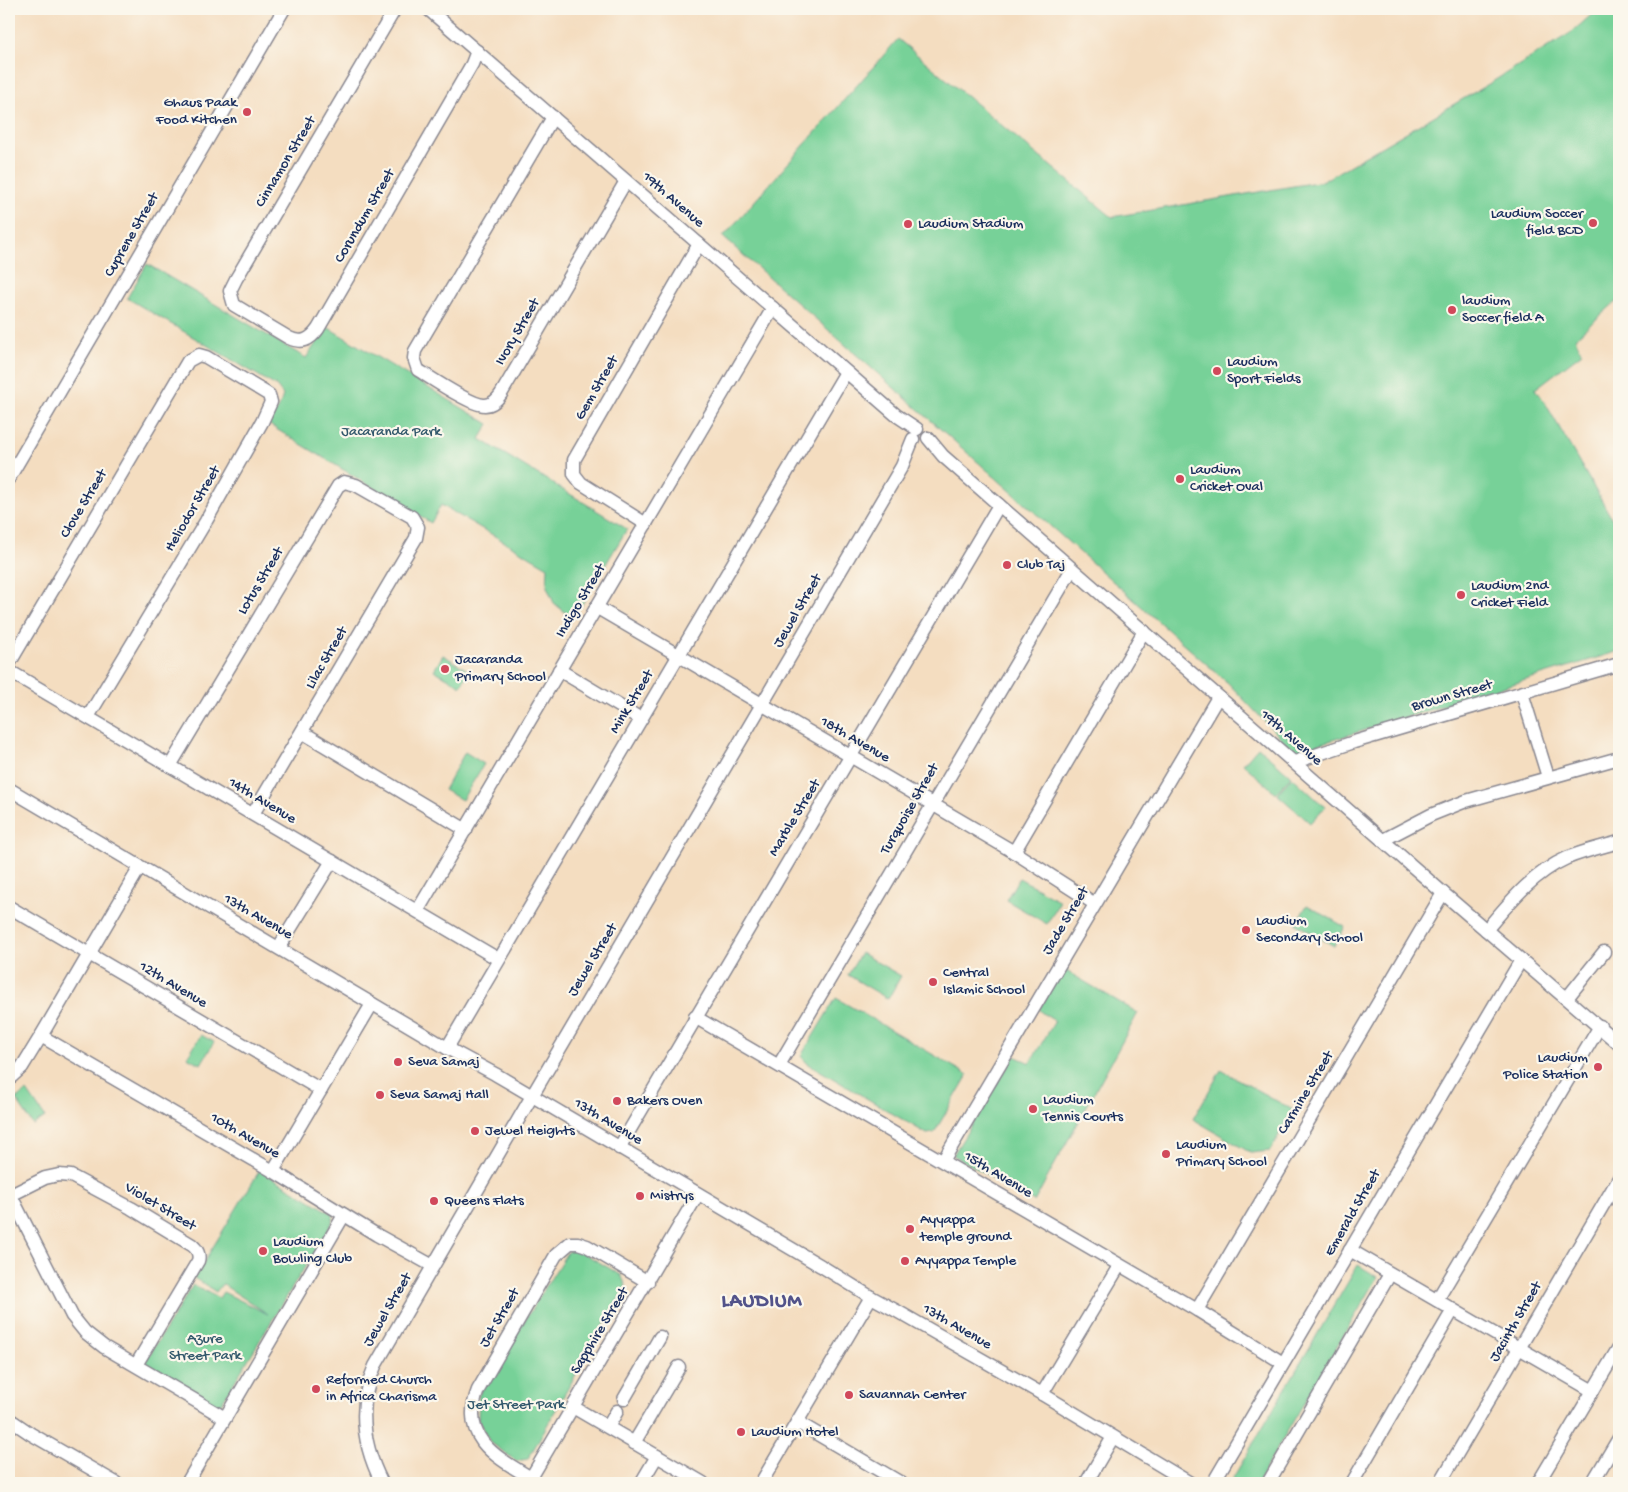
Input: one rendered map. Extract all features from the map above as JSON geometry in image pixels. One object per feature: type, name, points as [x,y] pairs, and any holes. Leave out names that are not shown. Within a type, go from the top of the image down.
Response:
[{"type":"street","name":"Cuprene Street","points":[[9,478],[284,9]]},
{"type":"street","name":"Cinnamon Street","points":[[263,323],[234,305],[230,292],[232,285],[395,9]]},
{"type":"street","name":"19th Avenue","points":[[428,9],[896,415],[919,438],[943,456],[1443,893],[1619,1044]]},
{"type":"street","name":"Corundum Street","points":[[263,323],[296,341],[303,341],[313,335],[472,64],[480,54]]},
{"type":"street","name":"Ivory Street","points":[[553,117],[419,346],[414,358],[418,370],[477,404],[490,404],[496,401],[626,180]]},
{"type":"street","name":"Gem Street","points":[[646,524],[581,483],[574,474],[574,460],[699,244]]},
{"type":"street","name":"Indigo Street","points":[[418,910],[773,308]]},
{"type":"street","name":"Heliodor Street","points":[[88,717],[206,521],[270,405],[270,398],[266,392],[206,357],[199,355],[188,361]]},
{"type":"street","name":"Clove Street","points":[[9,664],[188,361]]},
{"type":"street","name":"Mink Street","points":[[447,1048],[846,372]]},
{"type":"street","name":"Jewel Street","points":[[382,1483],[373,1464],[366,1440],[364,1420],[368,1386],[375,1366],[919,438]]},
{"type":"street","name":"Lotus Street","points":[[170,766],[334,489],[344,482],[352,483],[412,517]]},
{"type":"street","name":"Marble Street","points":[[619,1148],[999,505]]},
{"type":"street","name":"Lilac Street","points":[[253,814],[416,538],[418,527],[412,517]]},
{"type":"street","name":"Turquoise Street","points":[[779,1066],[931,804],[1072,569]]},
{"type":"street","name":"18th Avenue","points":[[596,607],[1014,852],[1095,904]]},
{"type":"street","points":[[1014,852],[1144,632]]},
{"type":"street","name":"Brown Street","points":[[1295,762],[1354,742],[1619,664]]},
{"type":"street","points":[[559,670],[641,719]]},
{"type":"street","name":"14th Avenue","points":[[9,671],[418,910],[498,959]]},
{"type":"street","points":[[1522,693],[1548,777]]},
{"type":"street","name":"Jade Street","points":[[943,1161],[1218,697]]},
{"type":"street","points":[[302,732],[466,830]]},
{"type":"street","points":[[1383,840],[1447,808],[1548,777],[1619,758]]},
{"type":"street","name":"13th Avenue","points":[[9,789],[871,1297],[1042,1394],[1112,1438],[1190,1483]]},
{"type":"street","points":[[1486,930],[1515,897],[1548,869],[1566,859],[1619,842]]},
{"type":"street","points":[[279,947],[332,861]]},
{"type":"street","points":[[9,1079],[22,1067],[140,867]]},
{"type":"street","name":"Carmine Street","points":[[1197,1310],[1443,893]]},
{"type":"street","name":"12th Avenue","points":[[9,907],[321,1090]]},
{"type":"street","points":[[1567,998],[1604,952]]},
{"type":"street","name":"Emerald Street","points":[[1213,1483],[1521,960]]},
{"type":"street","points":[[273,1171],[372,1004]]},
{"type":"street","name":"15th Avenue","points":[[696,1017],[1197,1310],[1283,1363]]},
{"type":"street","points":[[1437,1300],[1600,1026]]},
{"type":"street","name":"10th Avenue","points":[[41,1036],[433,1266]]},
{"type":"street","name":"Violet Street","points":[[10,1193],[45,1178],[59,1175],[71,1176],[131,1208],[192,1245],[196,1250],[198,1261],[136,1365]]},
{"type":"street","name":"Jacinth Street","points":[[1440,1483],[1619,1178]]},
{"type":"street","points":[[10,1193],[72,1316],[93,1339],[225,1418]]},
{"type":"street","name":"Sapphire Street","points":[[529,1481],[648,1282],[698,1194]]},
{"type":"street","points":[[187,1483],[344,1215]]},
{"type":"street","name":"Jet Street","points":[[529,1481],[486,1447],[476,1428],[473,1407],[478,1390],[552,1263],[566,1245],[578,1243],[587,1246],[648,1282]]},
{"type":"street","points":[[1350,1250],[1593,1391]]},
{"type":"street","points":[[1042,1394],[1119,1266]]},
{"type":"street","points":[[1268,1483],[1390,1274]]},
{"type":"street","points":[[762,1483],[871,1297]]},
{"type":"street","points":[[1352,1483],[1452,1310]]},
{"type":"street","points":[[624,1399],[660,1336]]},
{"type":"street","points":[[1538,1483],[1619,1347]]},
{"type":"street","points":[[634,1443],[679,1367]]},
{"type":"street","points":[[574,1406],[703,1483]]},
{"type":"street","points":[[608,1427],[617,1411]]},
{"type":"street","points":[[9,1419],[31,1434],[116,1483]]},
{"type":"street","points":[[797,1422],[901,1483]]},
{"type":"street","points":[[1086,1483],[1112,1438]]},
{"type":"street","points":[[1592,1483],[1619,1438]]},
{"type":"street","points":[[641,1483],[657,1456]]},
{"type":"green space","name":"Laudium Sport Fields","points":[[1598,9],[1619,9],[1619,299],[1575,338],[1582,353],[1535,389],[1544,401],[1619,531],[1619,651],[1294,752],[1228,683],[723,237],[898,39],[1112,217],[1323,181],[1492,82],[1572,32]]},
{"type":"green space","name":"Jacaranda Park","points":[[147,264],[306,358],[327,327],[489,424],[480,439],[627,529],[573,619],[554,603],[547,587],[548,567],[441,505],[431,523],[268,424],[280,405],[283,395],[276,386],[127,298]]},
{"type":"green space","points":[[443,655],[469,671],[461,686],[434,670]]},
{"type":"green space","points":[[1258,747],[1291,776],[1276,793],[1243,764]]},
{"type":"green space","points":[[465,752],[484,764],[462,800],[444,790]]},
{"type":"green space","points":[[1292,777],[1325,807],[1310,823],[1277,794]]},
{"type":"green space","points":[[1019,878],[1060,901],[1047,924],[1006,900]]},
{"type":"green space","points":[[1307,905],[1345,927],[1334,946],[1296,924]]},
{"type":"green space","points":[[861,953],[901,976],[888,999],[848,975]]},
{"type":"green space","name":"Laudium Tennis Courts","points":[[1063,969],[1138,1013],[1034,1202],[953,1155],[1014,1056],[1030,1063],[1055,1021],[1039,1009]]},
{"type":"green space","points":[[836,998],[968,1075],[934,1133],[927,1134],[807,1063],[801,1056]]},
{"type":"green space","points":[[201,1035],[214,1042],[201,1064],[187,1057]]},
{"type":"green space","points":[[1221,1070],[1293,1110],[1270,1151],[1251,1153],[1193,1119]]},
{"type":"green space","points":[[27,1091],[45,1117],[33,1125],[16,1099]]},
{"type":"green space","name":"Azure Street Park","points":[[260,1170],[333,1214],[332,1223],[219,1407],[143,1365],[193,1285],[219,1298],[223,1292],[268,1314],[222,1284],[216,1292],[194,1278]]},
{"type":"green space","name":"Jet Street Park","points":[[578,1250],[621,1275],[626,1286],[528,1459],[516,1461],[490,1442],[478,1420],[479,1394],[568,1251]]},
{"type":"green space","points":[[1358,1265],[1378,1277],[1257,1483],[1230,1483]]},
{"type":"place","name":"Ghaus Paak Food Kitchen","points":[[247,112]]},
{"type":"place","name":"Laudium Soccer field BCD","points":[[1593,223]]},
{"type":"place","name":"Laudium Stadium","points":[[908,224]]},
{"type":"place","name":"laudium Soccer field A","points":[[1452,310]]},
{"type":"place","name":"Laudium Sport Fields","points":[[1217,371]]},
{"type":"place","name":"Laudium Cricket Oval","points":[[1180,479]]},
{"type":"place","name":"Club Taj","points":[[1007,565]]},
{"type":"place","name":"Laudium 2nd Cricket Field","points":[[1461,595]]},
{"type":"place","name":"Jacaranda Primary School","points":[[445,669]]},
{"type":"place","name":"Laudium Secondary School","points":[[1246,930]]},
{"type":"place","name":"Central Islamic School","points":[[933,982]]},
{"type":"place","name":"Seva Samaj","points":[[398,1062]]},
{"type":"place","name":"Laudium Police Station","points":[[1598,1067]]},
{"type":"place","name":"Seva Samaj Hall","points":[[380,1095]]},
{"type":"place","name":"Bakers Oven","points":[[617,1101]]},
{"type":"place","name":"Laudium Tennis Courts","points":[[1033,1109]]},
{"type":"place","name":"Jewel Heights","points":[[475,1131]]},
{"type":"place","name":"Laudium Primary School","points":[[1166,1154]]},
{"type":"place","name":"Mistrys","points":[[640,1196]]},
{"type":"place","name":"Queens Flats","points":[[434,1201]]},
{"type":"place","name":"Ayyappa temple ground","points":[[910,1229]]},
{"type":"place","name":"Laudium Bowling Club","points":[[263,1251]]},
{"type":"place","name":"Ayyappa Temple","points":[[905,1261]]},
{"type":"place","name":"Reformed Church in Africa Charisma","points":[[316,1389]]},
{"type":"place","name":"Savannah Center","points":[[849,1395]]},
{"type":"place","name":"Laudium Hotel","points":[[741,1432]]},
{"type":"district","name":"LAUDIUM","points":[[762,1302]]}]
